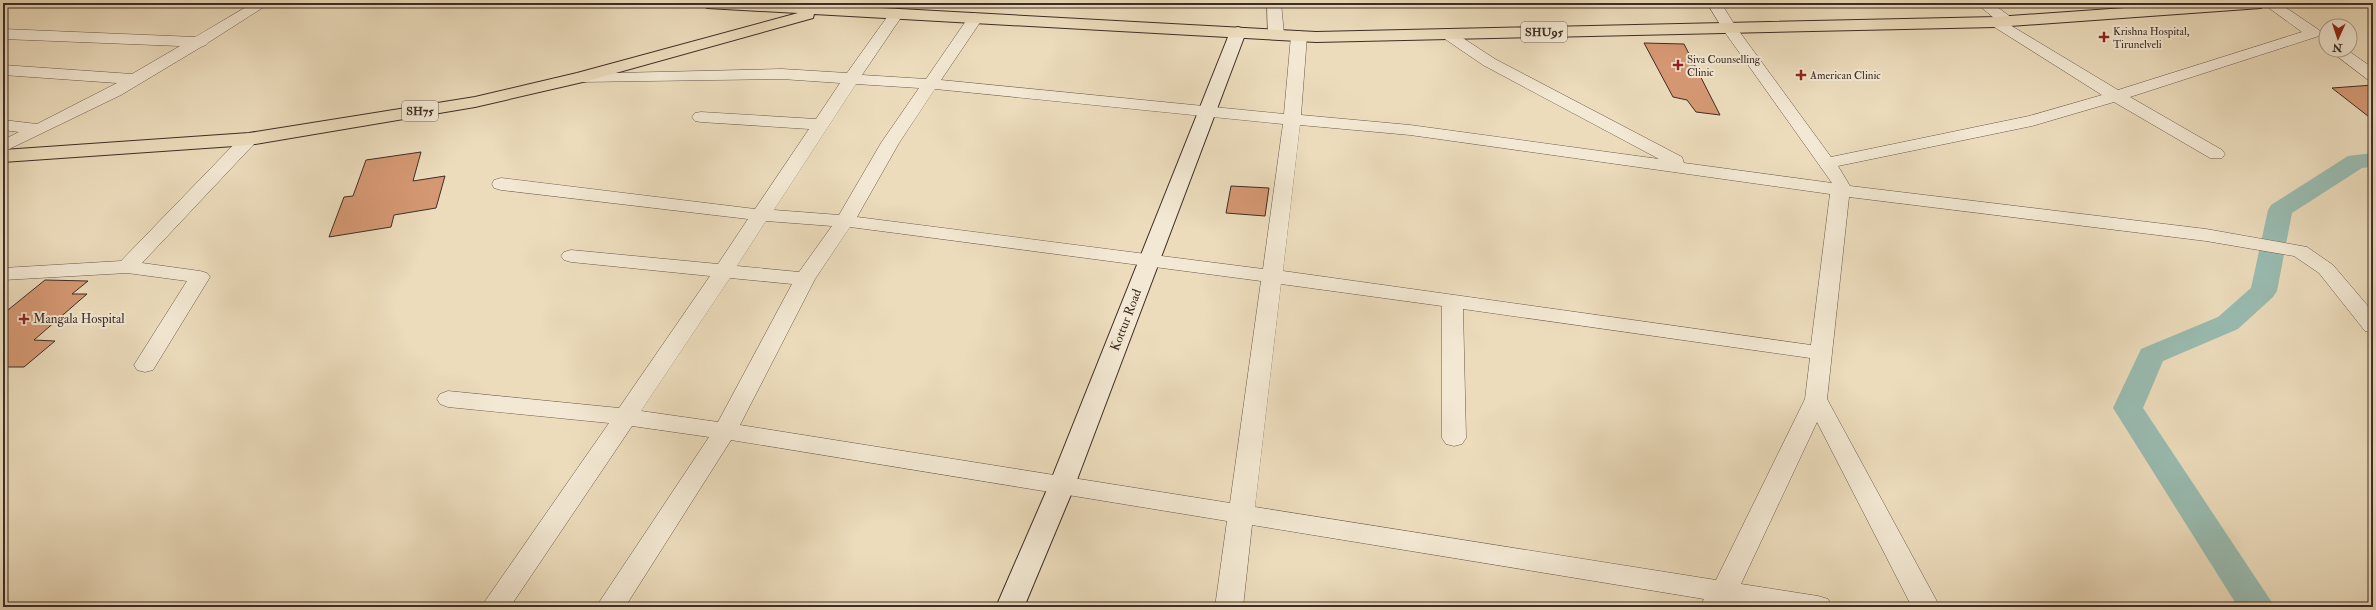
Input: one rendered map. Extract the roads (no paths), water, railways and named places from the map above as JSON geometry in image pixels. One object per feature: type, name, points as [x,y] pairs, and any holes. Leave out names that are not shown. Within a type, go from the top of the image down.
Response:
[{"type":"main road","name":"SHU95","points":[[707,3],[897,14],[970,13],[1299,36],[2001,22],[2261,3]]},
{"type":"main road","name":"SH75","points":[[3,156],[249,139],[475,102],[582,77],[827,10]]},
{"type":"street","points":[[3,147],[136,79],[201,42],[262,3]]},
{"type":"street","points":[[1274,3],[1276,34]]},
{"type":"street","points":[[1714,3],[1729,28],[1841,183],[1816,399],[1719,600]]},
{"type":"street","points":[[1983,3],[2001,22],[2115,96],[2216,154]]},
{"type":"street","points":[[2269,3],[2318,37]]},
{"type":"street","points":[[610,607],[725,431],[805,279],[845,221],[890,143],[930,84],[970,13]]},
{"type":"street","points":[[495,607],[725,270],[820,124],[897,14]]},
{"type":"street","name":"Kottur Road","points":[[1010,607],[1062,485],[1238,32]]},
{"type":"street","points":[[3,34],[201,42]]},
{"type":"street","points":[[1448,34],[1489,62],[1689,168]]},
{"type":"street","points":[[1229,607],[1292,120],[1299,36]]},
{"type":"street","points":[[1827,164],[2032,121],[2318,39]]},
{"type":"street","points":[[2348,58],[2373,76]]},
{"type":"street","points":[[3,70],[136,79]]},
{"type":"street","points":[[582,77],[782,74],[930,84],[1207,112],[1410,130],[1840,190],[2206,235],[2300,251],[2326,269],[2373,326]]},
{"type":"street","points":[[701,116],[820,124]]},
{"type":"street","points":[[3,125],[39,129]]},
{"type":"street","points":[[127,267],[249,139]]},
{"type":"street","points":[[501,184],[761,215],[845,221],[1149,259],[1821,353]]},
{"type":"street","points":[[571,256],[805,279]]},
{"type":"street","points":[[3,274],[127,267],[200,277],[145,365]]},
{"type":"street","points":[[1452,302],[1454,438]]},
{"type":"street","points":[[448,399],[625,417],[725,431],[1241,514],[1719,600],[1818,607]]},
{"type":"street","points":[[1816,399],[1926,607]]},
{"type":"waterway","points":[[2257,607],[2128,408],[2151,355],[2228,323],[2264,291],[2280,210],[2356,161],[2373,160]]},
{"type":"place","name":"Krishna Hospital, Tirunelveli","points":[[2104,37]]},
{"type":"place","name":"Siva Counselling Clinic","points":[[1678,65]]},
{"type":"place","name":"American Clinic","points":[[1801,75]]},
{"type":"place","name":"Mangala Hospital","points":[[24,319]]}]
